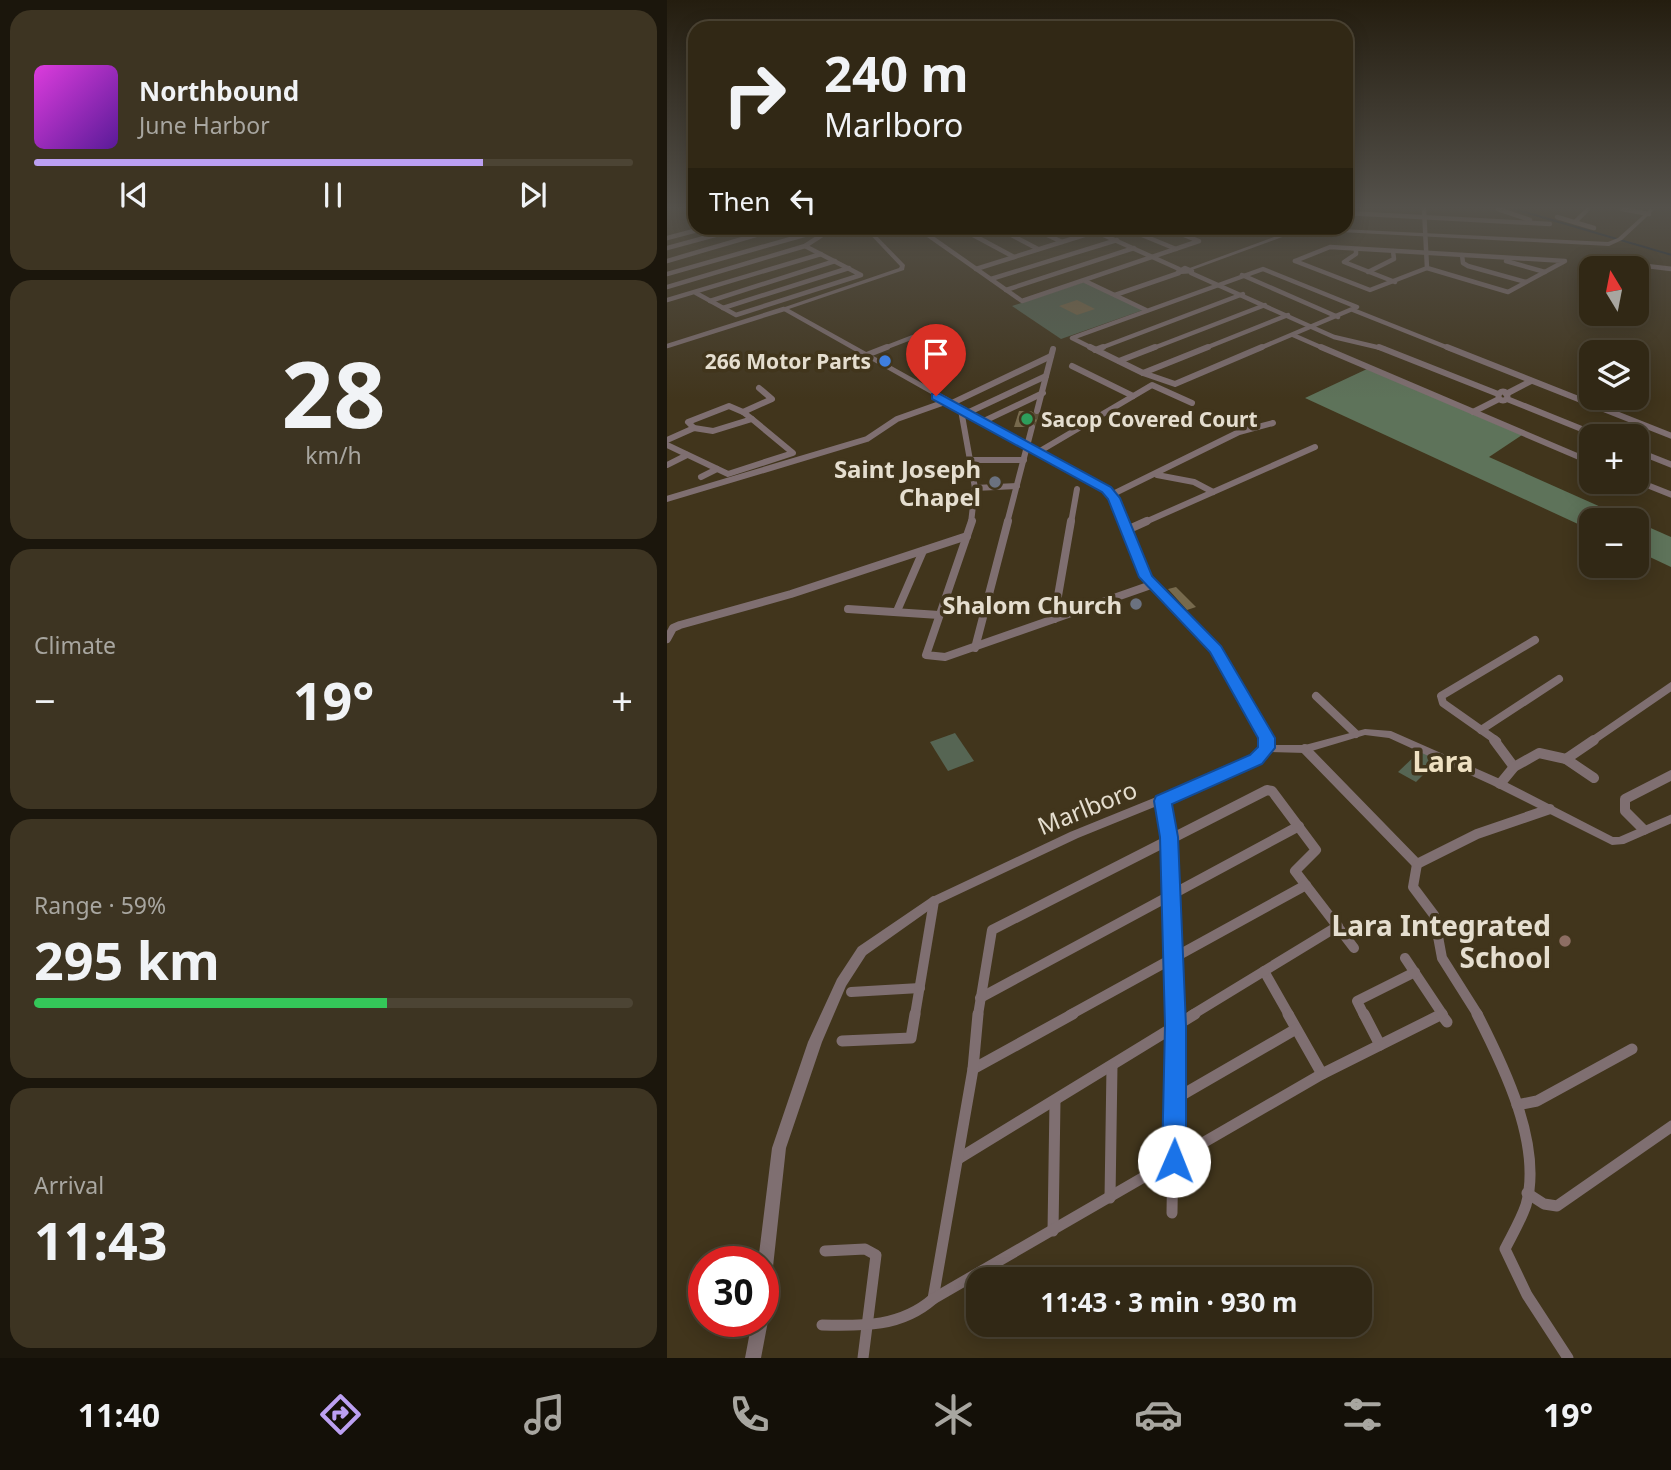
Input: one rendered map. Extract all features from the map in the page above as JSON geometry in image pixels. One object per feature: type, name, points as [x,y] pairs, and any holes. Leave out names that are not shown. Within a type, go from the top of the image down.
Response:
[{"type":"street","points":[[667,288],[720,272]]},
{"type":"street","points":[[667,300],[762,272]]},
{"type":"street","points":[[710,301],[799,272]]},
{"type":"street","points":[[723,308],[835,272]]},
{"type":"street","points":[[696,293],[737,315],[861,275],[856,272]]},
{"type":"street","points":[[667,348],[892,272]]},
{"type":"street","points":[[981,272],[1022,301],[1110,272]]},
{"type":"street","points":[[991,279],[1012,272]]},
{"type":"street","points":[[1006,290],[1060,272]]},
{"type":"street","points":[[1114,295],[1175,272]]},
{"type":"street","points":[[1194,272],[1334,337],[1383,348],[1579,428]]},
{"type":"street","points":[[1257,272],[1242,275],[1072,338],[1143,373],[1175,384],[1313,328],[1353,310],[1356,305],[1277,272]]},
{"type":"street","points":[[1324,272],[1370,290],[1417,272]]},
{"type":"street","points":[[1369,272],[1395,282]]},
{"type":"street","points":[[1442,272],[1507,292],[1544,272]]},
{"type":"street","points":[[1492,272],[1526,282]]},
{"type":"street","points":[[1242,275],[1338,317]]},
{"type":"street","points":[[1085,281],[1146,310]]},
{"type":"street","points":[[1095,349],[1243,294]]},
{"type":"street","points":[[1119,361],[1265,305]]},
{"type":"street","points":[[784,309],[947,403],[1026,444],[1111,495],[1151,585],[1216,649],[1263,730],[1267,748],[1305,749],[1356,734],[1374,732],[1401,738],[1612,841],[1620,841],[1671,818]]},
{"type":"street","points":[[1353,310],[1671,436]]},
{"type":"street","points":[[1143,373],[1288,315]]},
{"type":"street","points":[[1293,335],[1579,457]]},
{"type":"street","points":[[864,356],[913,337]]},
{"type":"street","points":[[1037,411],[1053,349]]},
{"type":"street","points":[[667,499],[867,439],[890,422],[947,403],[1051,356]]},
{"type":"street","points":[[1072,366],[1133,396]]},
{"type":"street","points":[[964,411],[1046,376]]},
{"type":"street","points":[[1507,397],[1531,380]]},
{"type":"street","points":[[1040,452],[1152,385],[1192,403]]},
{"type":"street","points":[[743,412],[773,400],[759,388]]},
{"type":"street","points":[[984,421],[1043,393]]},
{"type":"street","points":[[1473,412],[1498,396]]},
{"type":"street","points":[[694,428],[667,442],[717,469],[735,473],[794,452],[752,419],[734,405],[688,422],[694,428],[713,431],[752,419]]},
{"type":"street","points":[[964,411],[975,488],[973,517],[927,655],[945,657],[975,648],[1151,585]]},
{"type":"street","points":[[1111,495],[1157,475],[1239,432],[1273,423]]},
{"type":"street","points":[[975,648],[1032,427]]},
{"type":"street","points":[[1127,530],[1315,447]]},
{"type":"street","points":[[667,465],[687,455]]},
{"type":"street","points":[[1649,456],[1671,465]]},
{"type":"street","points":[[970,460],[1024,460]]},
{"type":"street","points":[[700,477],[717,469]]},
{"type":"street","points":[[1157,475],[1194,482],[1213,492]]},
{"type":"street","points":[[975,488],[1017,486]]},
{"type":"street","points":[[1649,486],[1671,495]]},
{"type":"street","points":[[1054,619],[1077,489]]},
{"type":"street","points":[[667,639],[673,628],[695,619],[791,594],[967,536]]},
{"type":"street","points":[[897,611],[923,551]]},
{"type":"street","points":[[848,609],[939,615]]},
{"type":"street","points":[[1514,767],[1499,743],[1443,703],[1441,696],[1535,640]]},
{"type":"street","points":[[1481,730],[1559,679]]},
{"type":"street","points":[[1566,759],[1671,686]]},
{"type":"street","points":[[1316,696],[1356,734]]},
{"type":"street","name":"Marlboro","points":[[768,1246],[779,1148],[803,1076],[835,997],[862,951],[934,901],[1074,835],[1249,764],[1267,748]]},
{"type":"street","points":[[1305,749],[1417,864]]},
{"type":"street","points":[[1500,784],[1514,767],[1539,753],[1566,759],[1594,778]]},
{"type":"street","points":[[1644,830],[1625,811],[1625,799],[1671,775]]},
{"type":"street","points":[[933,1299],[973,1069],[980,998],[992,930],[1263,790],[1272,791],[1317,851],[1295,868],[1354,948]]},
{"type":"street","points":[[1162,801],[1169,837],[1175,1026],[1172,1213]]},
{"type":"street","points":[[1417,864],[1477,834],[1550,809]]},
{"type":"street","points":[[980,998],[1299,826]]},
{"type":"street","points":[[1417,864],[1413,887],[1434,915],[1442,958],[1474,1008],[1517,1105],[1527,1143],[1527,1193],[1523,1216],[1507,1239],[1505,1249],[1527,1295],[1568,1358]]},
{"type":"street","points":[[973,1069],[1306,885]]},
{"type":"street","points":[[842,1041],[911,1038],[934,901]]},
{"type":"street","points":[[958,1159],[1338,926]]},
{"type":"street","points":[[822,1325],[869,1326],[913,1315],[933,1299],[1322,1074],[1380,1045],[1445,1018],[1405,958]]},
{"type":"street","points":[[1264,971],[1322,1074]]},
{"type":"street","points":[[1380,1045],[1357,1000],[1415,972]]},
{"type":"street","points":[[851,992],[920,988]]},
{"type":"street","points":[[1175,1099],[1296,1029]]},
{"type":"street","points":[[1517,1105],[1537,1101],[1632,1049]]},
{"type":"street","points":[[1110,1198],[1112,1066]]},
{"type":"street","points":[[1053,1231],[1055,1101]]},
{"type":"street","points":[[1527,1193],[1544,1204],[1557,1206],[1671,1126]]},
{"type":"street","points":[[825,1251],[865,1248],[876,1255],[863,1358]]},
{"type":"street","points":[[753,1358],[757,1337]]},
{"type":"green space","points":[[1087,281],[1146,309],[1061,339],[1012,306]]},
{"type":"green space","points":[[1367,369],[1522,435],[1489,457],[1603,508],[1579,508],[1579,524],[1305,398]]},
{"type":"green space","points":[[1649,527],[1671,537],[1671,567],[1649,557]]},
{"type":"green space","points":[[955,733],[974,761],[948,771],[930,742]]},
{"type":"green space","points":[[1420,751],[1438,760],[1416,782],[1398,772]]},
{"type":"building","points":[[1077,300],[1095,309],[1077,315],[1059,306]]},
{"type":"building","name":"Sacop Covered Court","points":[[1019,411],[1031,411],[1038,417],[1036,423],[1031,421],[1026,427],[1014,427]]},
{"type":"building","points":[[1176,587],[1196,607],[1187,610],[1168,589]]},
{"type":"tunnel","points":[[1032,427],[1037,411]]},
{"type":"place","name":"266 Motor Parts","points":[[885,361]]},
{"type":"place","name":"Sacop Covered Court","points":[[1027,419]]},
{"type":"place","name":"Saint Joseph Chapel","points":[[995,482]]},
{"type":"place","name":"Shalom Church","points":[[1136,604]]},
{"type":"place","name":"Lara Integrated School","points":[[1565,941]]},
{"type":"district","name":"Lara","points":[[1443,761]]},
{"type":"route","points":[[936,396],[1106,489],[1114,498],[1151,585],[1216,649],[1267,738],[1267,748],[1256,760],[1162,801],[1169,837],[1175,1026],[1174,1161]]}]
